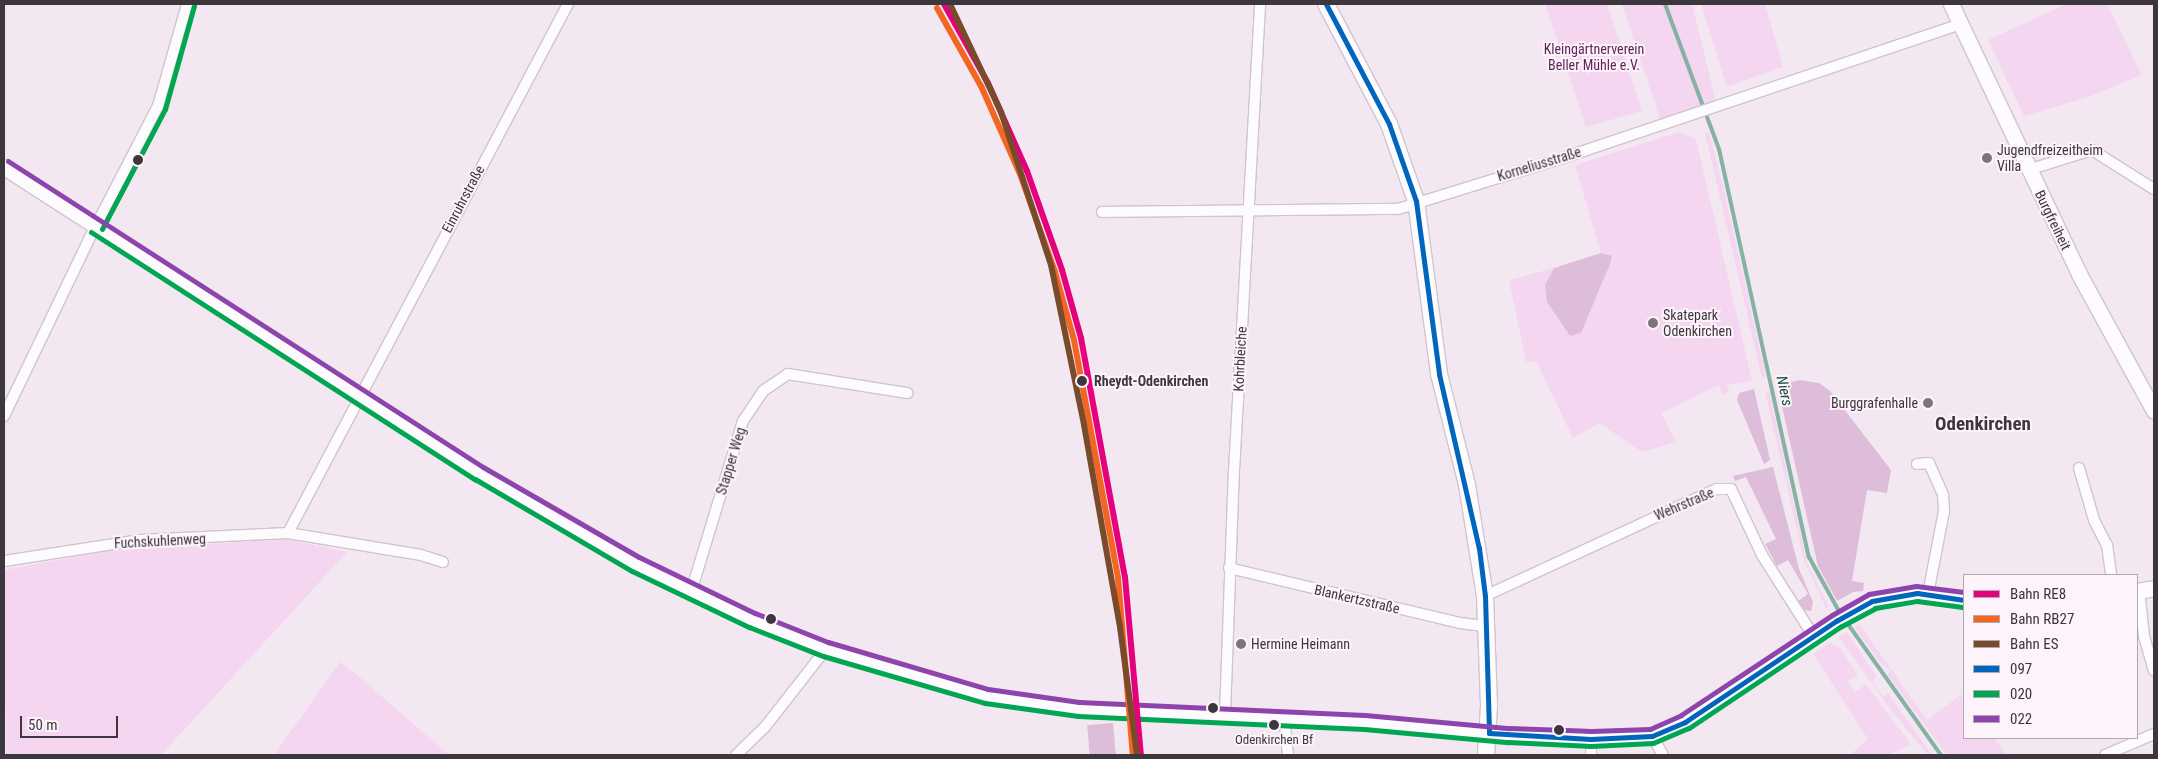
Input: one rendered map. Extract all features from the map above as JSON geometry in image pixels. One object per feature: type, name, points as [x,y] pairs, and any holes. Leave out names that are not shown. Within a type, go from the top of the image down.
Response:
[{"type":"main road","points":[[1326,4],[1389,124],[1416,201],[1439,374],[1467,485],[1485,596],[1489,733],[1486,755]]},
{"type":"main road","name":"Burgfreiheit","points":[[1951,4],[2028,170],[2079,274],[2154,411]]},
{"type":"main road","points":[[4,167],[479,473],[635,564],[691,592],[826,649],[972,693],[1039,706],[1284,717],[1591,739],[1652,736],[1685,722],[1842,617],[1888,596],[1928,594],[1963,600]]},
{"type":"street","points":[[4,416],[95,226],[158,106],[187,4]]},
{"type":"street","name":"Einruhrstraße","points":[[360,395],[568,4]]},
{"type":"street","name":"Kohrbleiche","points":[[1224,714],[1229,568],[1260,4]]},
{"type":"street","name":"Korneliusstraße","points":[[1102,212],[1398,209],[1416,201],[1714,108],[1961,24]]},
{"type":"street","points":[[2028,170],[2092,150],[2154,189]]},
{"type":"street","name":"Stapper Weg","points":[[691,592],[744,421],[763,391],[788,374],[907,393]]},
{"type":"street","points":[[288,534],[360,395]]},
{"type":"street","points":[[1917,464],[1929,463],[1943,495],[1944,511],[1928,594]]},
{"type":"street","points":[[2079,468],[2094,520],[2107,545],[2111,574]]},
{"type":"street","name":"Wehrstraße","points":[[1485,596],[1717,489],[1732,489],[1762,555],[1814,637]]},
{"type":"street","name":"Fuchskuhlenweg","points":[[4,561],[140,540],[288,534],[421,555],[443,562]]},
{"type":"street","name":"Blankertzstraße","points":[[1229,568],[1460,623],[1486,626]]},
{"type":"street","points":[[2143,590],[2154,671]]},
{"type":"street","points":[[736,755],[765,727],[826,649]]},
{"type":"street","points":[[1284,717],[1288,755]]},
{"type":"street","points":[[2105,755],[2154,734]]},
{"type":"street","points":[[1652,736],[1663,755]]},
{"type":"street","points":[[1591,739],[1591,755]]},
{"type":"green space","name":"Kleingärtnerverein Beller Mühle e.V.","points":[[1545,4],[1607,4],[1642,111],[1586,127]]},
{"type":"green space","points":[[1622,4],[1692,4],[1716,102],[1660,119]]},
{"type":"green space","points":[[1701,4],[1765,4],[1783,67],[1727,87]]},
{"type":"green space","points":[[2067,4],[2107,4],[2142,75],[2088,97],[2024,116],[1988,40]]},
{"type":"green space","points":[[1680,132],[1696,139],[1752,381],[1727,385],[1729,392],[1723,395],[1719,385],[1661,413],[1676,442],[1642,452],[1599,423],[1573,438],[1536,361],[1526,362],[1509,280],[1554,268],[1545,285],[1547,302],[1570,336],[1589,311],[1612,257],[1601,253],[1575,165]]},
{"type":"green space","points":[[1705,133],[1709,133],[1723,186],[1766,377],[1762,378]]},
{"type":"green space","points":[[1769,391],[1807,563],[1828,606],[1826,608],[1804,560],[1765,392]]},
{"type":"green space","points":[[286,539],[347,552],[161,755],[6,755],[4,570],[143,544],[193,545]]},
{"type":"green space","points":[[1859,624],[1927,720],[1962,694],[1963,739],[1995,739],[2007,755],[1947,755],[1887,674],[1891,670],[1882,665],[1854,627]]},
{"type":"green space","points":[[1847,632],[1877,677],[1872,681],[1879,692],[1884,697],[1888,693],[1932,755],[1928,755],[1890,709],[1839,637]]},
{"type":"green space","points":[[1830,643],[1839,647],[1858,675],[1848,682],[1855,692],[1866,684],[1911,745],[1887,755],[1850,755],[1868,739],[1813,654]]},
{"type":"green space","points":[[340,662],[356,674],[449,755],[274,755]]},
{"type":"shaded area","points":[[1601,253],[1612,256],[1610,264],[1581,333],[1570,336],[1547,302],[1545,285],[1554,268]]},
{"type":"shaded area","points":[[1800,380],[1819,383],[1830,391],[1891,470],[1887,493],[1867,490],[1852,581],[1864,583],[1863,591],[1853,592],[1837,601],[1818,566],[1778,389],[1785,387],[1783,384]]},
{"type":"shaded area","points":[[1754,389],[1770,460],[1764,464],[1737,400],[1739,393]]},
{"type":"shaded area","points":[[1773,467],[1799,569],[1813,602],[1811,611],[1804,610],[1798,601],[1808,594],[1788,560],[1777,566],[1765,544],[1776,539],[1746,477],[1735,481],[1733,476]]},
{"type":"shaded area","points":[[1113,723],[1116,755],[1090,755],[1087,725]]},
{"type":"waterway","name":"Niers","points":[[1665,4],[1719,149],[1809,557],[1841,615]]},
{"type":"waterway","name":"Niers","points":[[1845,620],[1941,755]]},
{"type":"rail line","name":"RE8","points":[[944,4],[988,83],[1027,171],[1062,270],[1081,338],[1125,577],[1141,755]]},
{"type":"rail line","name":"ES","points":[[950,4],[1001,112],[1051,265],[1084,425],[1120,627],[1137,754]]},
{"type":"rail line","name":"RB27","points":[[937,8],[981,86],[1020,174],[1055,272],[1074,340],[1118,578],[1133,755]]},
{"type":"transit line","name":"097","points":[[1326,4],[1389,124],[1416,201],[1439,374],[1479,548],[1485,596],[1489,733]]},
{"type":"transit line","name":"020","points":[[102,229],[165,109],[194,6]]},
{"type":"transit line","name":"022","points":[[8,161],[483,467],[639,557],[755,613],[828,642],[988,689],[1079,702],[1365,715],[1509,728],[1591,731],[1650,729],[1681,715],[1832,615],[1869,594],[1916,586],[1963,592]]},
{"type":"transit line","name":"020","points":[[91,232],[475,479],[632,571],[749,627],[823,656],[985,703],[1078,716],[1364,729],[1508,742],[1591,746],[1653,743],[1689,728],[1840,627],[1875,608],[1917,601],[1963,607]]},
{"type":"transit line","name":"097","points":[[1489,733],[1591,739],[1652,736],[1685,722],[1836,621],[1872,601],[1917,593],[1963,600]]},
{"type":"place","name":"Jugendfreizeitheim Villa","points":[[1987,158]]},
{"type":"place","name":"Skatepark Odenkirchen","points":[[1653,323]]},
{"type":"place","name":"Rheydt-Odenkirchen","points":[[1082,381]]},
{"type":"place","name":"Burggrafenhalle","points":[[1928,403]]},
{"type":"place","name":"Hermine Heimann","points":[[1241,644]]},
{"type":"place","name":"Odenkirchen Bf","points":[[1274,725]]},
{"type":"district","name":"Odenkirchen","points":[[1983,424]]}]
